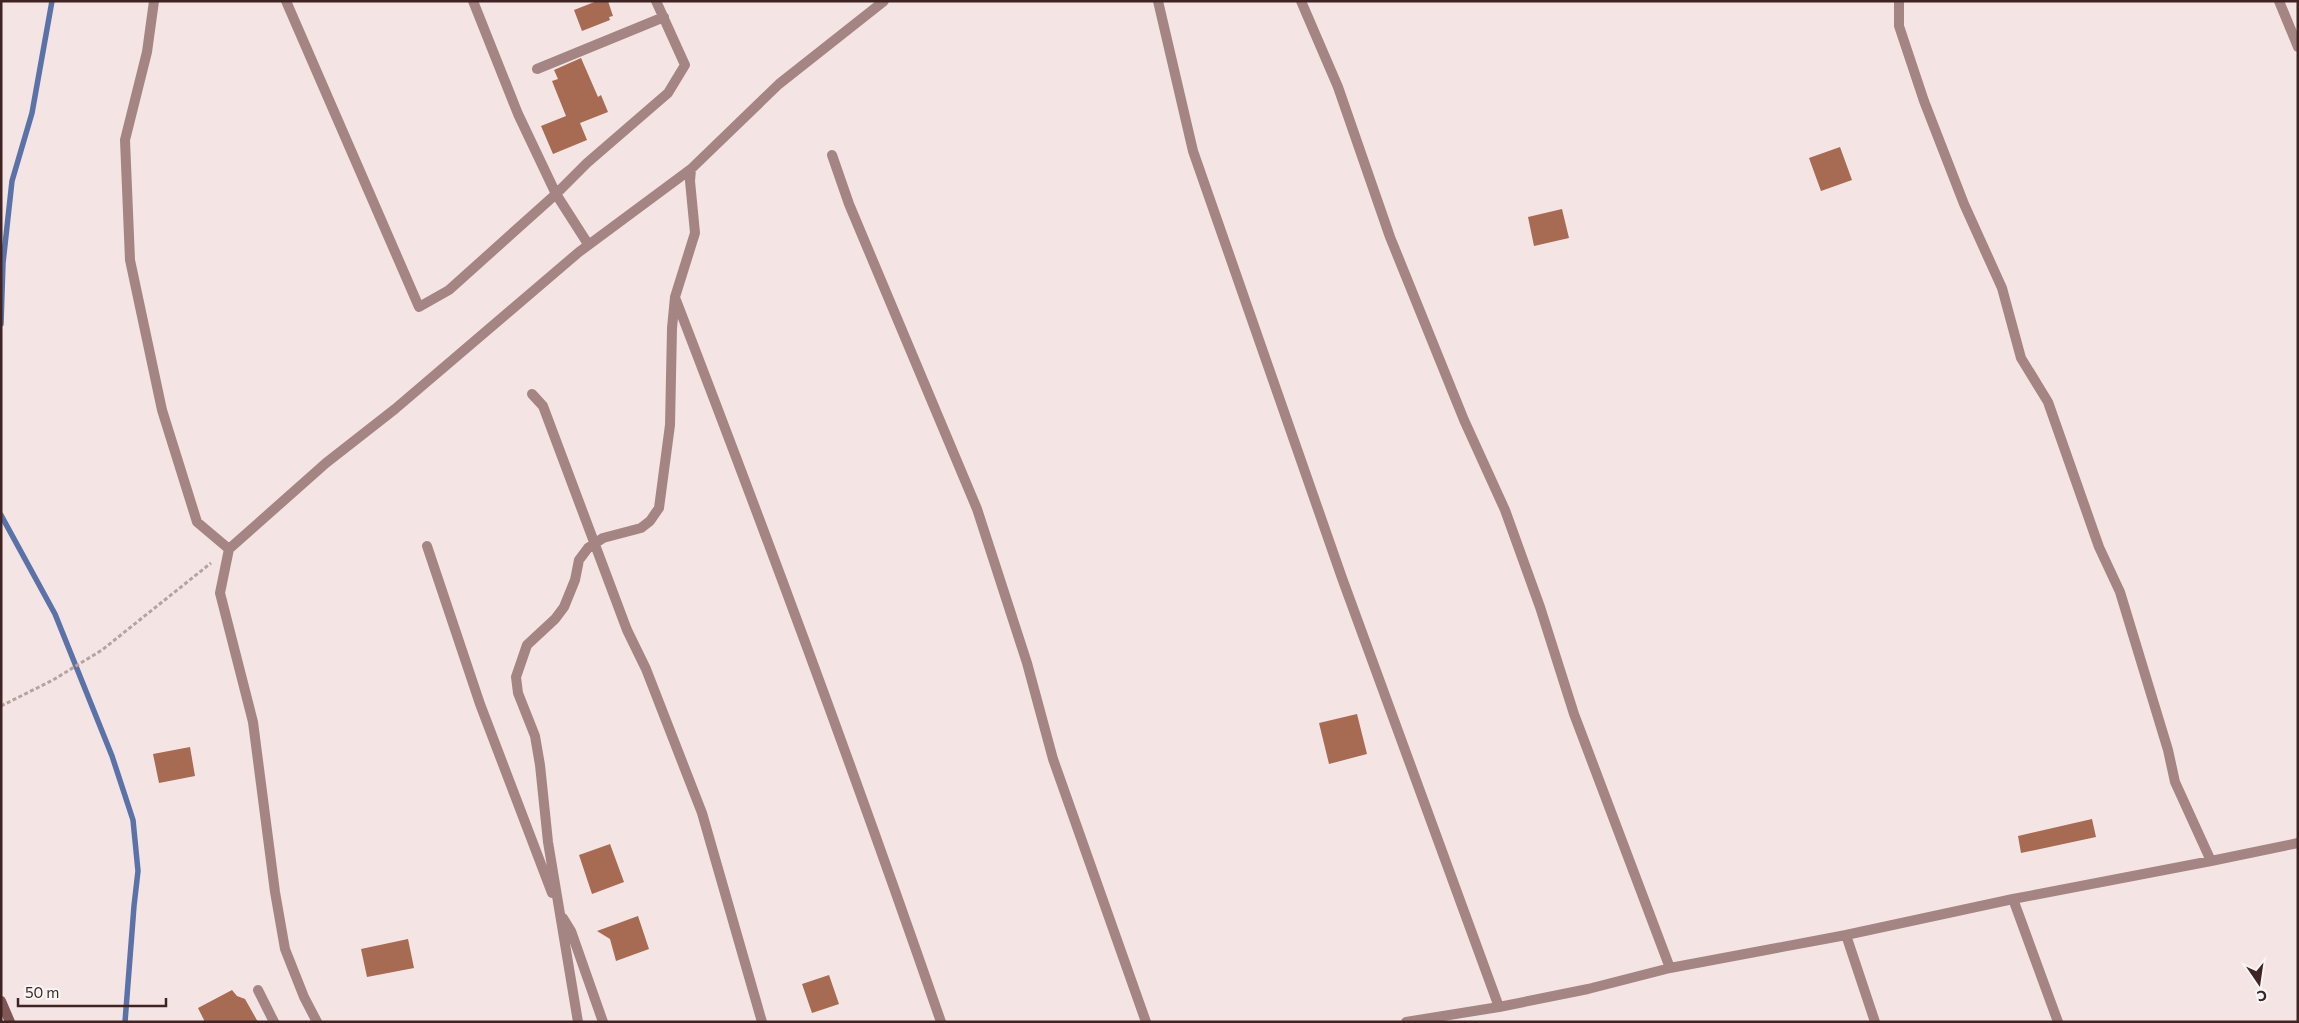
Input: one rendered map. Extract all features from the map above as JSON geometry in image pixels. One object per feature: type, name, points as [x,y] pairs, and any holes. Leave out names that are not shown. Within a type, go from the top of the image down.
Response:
[{"type":"main road","points":[[1,1001],[10,1022]]},
{"type":"street","points":[[154,1],[147,52],[126,140],[130,260],[162,410],[197,522],[229,549]]},
{"type":"street","points":[[286,1],[419,307],[449,290],[556,194],[587,163],[668,93],[685,65],[656,1]]},
{"type":"street","points":[[473,1],[518,114],[556,194],[588,244]]},
{"type":"street","points":[[317,1022],[285,949],[274,883],[253,722],[220,593],[229,549],[326,463],[395,409],[588,244],[691,169],[779,84],[884,1]]},
{"type":"street","points":[[1158,1],[1193,151],[1342,578],[1499,1007]]},
{"type":"street","points":[[1300,1],[1338,87],[1390,237],[1464,420],[1505,510],[1540,607],[1574,714],[1670,968]]},
{"type":"street","points":[[1899,1],[1899,26],[1924,101],[1964,204],[2002,288],[2021,358],[2048,402],[2099,547],[2120,592],[2162,731],[2175,782],[2212,862]]},
{"type":"street","points":[[2279,1],[2298,47]]},
{"type":"street","points":[[537,69],[664,17]]},
{"type":"street","points":[[832,155],[848,204],[977,509],[1028,663],[1053,759],[1146,1022]]},
{"type":"street","points":[[578,1022],[560,913],[535,736],[518,693],[516,677],[527,645],[555,619],[564,607],[575,580],[580,560],[594,544],[615,534],[641,528],[650,521],[659,508],[670,425],[672,328],[675,297],[695,233],[690,180],[691,169]]},
{"type":"street","points":[[675,297],[786,589],[883,855],[941,1022]]},
{"type":"street","points":[[532,394],[543,406],[594,544],[702,813],[762,1022]]},
{"type":"street","points":[[427,546],[480,704],[560,913],[571,931],[603,1022]]},
{"type":"street","points":[[1406,1022],[1499,1007],[1588,989],[1670,968],[1846,935],[2013,899],[2212,862],[2298,843]]},
{"type":"street","points":[[2013,899],[2058,1022]]},
{"type":"street","points":[[1846,935],[1875,1022]]},
{"type":"street","points":[[258,990],[274,1022]]},
{"type":"path","points":[[1,706],[53,680],[102,650],[229,549]]},
{"type":"building","points":[[597,1],[608,1],[613,16],[609,17],[610,20],[582,31],[574,10]]},
{"type":"building","points":[[581,58],[598,97],[601,95],[608,112],[580,123],[587,140],[553,154],[541,126],[566,116],[552,81],[558,79],[554,70]]},
{"type":"building","points":[[1840,147],[1852,180],[1821,191],[1809,158]]},
{"type":"building","points":[[1562,209],[1569,238],[1534,246],[1528,217]]},
{"type":"building","points":[[1357,714],[1367,754],[1329,764],[1319,723]]},
{"type":"building","points":[[190,747],[195,776],[159,783],[153,754]]},
{"type":"building","points":[[2092,819],[2096,837],[2021,853],[2018,836]]},
{"type":"building","points":[[610,844],[624,882],[592,894],[579,855]]},
{"type":"building","points":[[638,916],[649,949],[616,961],[610,939],[597,931]]},
{"type":"building","points":[[408,939],[414,968],[367,977],[361,949]]},
{"type":"building","points":[[829,975],[839,1004],[812,1013],[802,984]]},
{"type":"building","points":[[232,990],[237,996],[245,999],[258,1022],[205,1022],[198,1008]]},
{"type":"waterway","points":[[1,324],[3,263],[12,181],[32,113],[52,1]]},
{"type":"waterway","points":[[1,515],[55,614],[112,756],[133,820],[138,871],[125,1022]]}]
